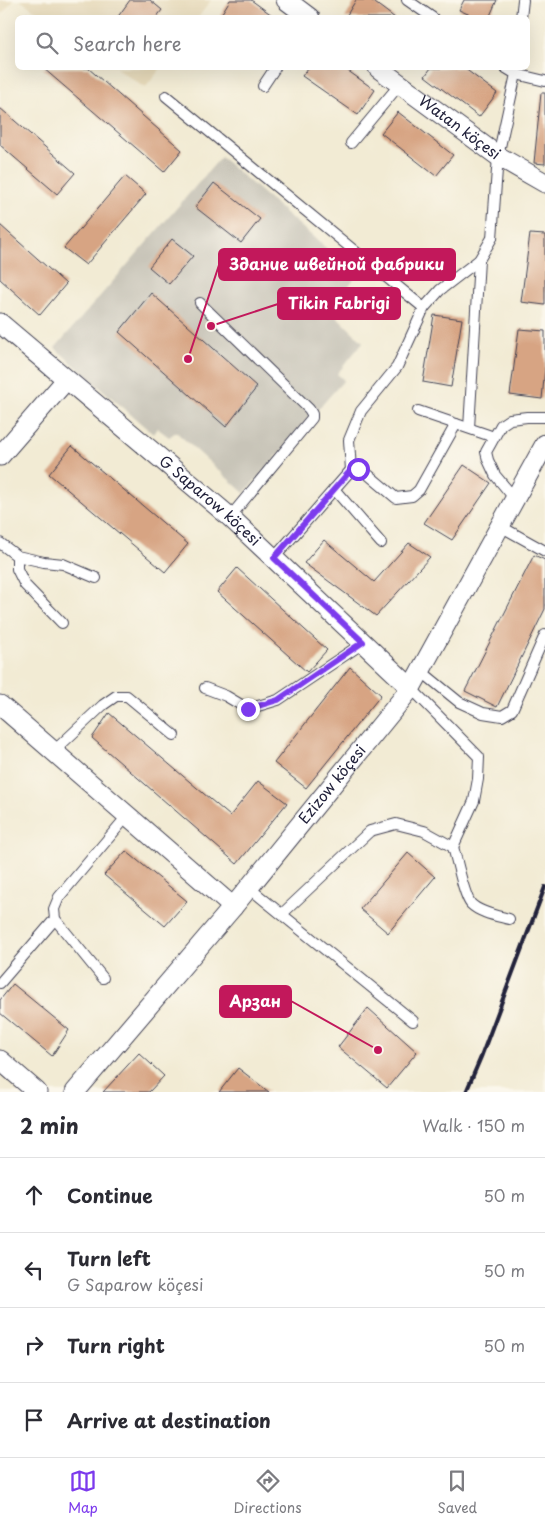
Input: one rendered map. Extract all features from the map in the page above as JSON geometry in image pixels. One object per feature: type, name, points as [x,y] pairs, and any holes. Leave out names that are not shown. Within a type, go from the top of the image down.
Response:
[{"type":"street","points":[[286,0],[306,15]]},
{"type":"street","name":"Watan köçesi","points":[[381,70],[498,156],[545,183]]},
{"type":"street","name":"G Saparow köçesi","points":[[0,323],[230,516],[411,688]]},
{"type":"street","points":[[0,456],[66,380]]},
{"type":"street","name":"Ezizow köçesi","points":[[75,1092],[233,906],[411,688],[545,444]]},
{"type":"street","points":[[0,705],[233,906]]},
{"type":"street","points":[[0,1060],[37,1092]]},
{"type":"lane","points":[[407,0],[429,15]]},
{"type":"lane","points":[[521,15],[523,0]]},
{"type":"lane","points":[[263,86],[274,70]]},
{"type":"lane","points":[[274,558],[351,470],[349,440],[361,411],[397,367],[424,308],[440,290],[479,260],[492,238],[498,156],[516,71],[545,81]]},
{"type":"lane","points":[[351,142],[400,84]]},
{"type":"lane","points":[[166,96],[424,308]]},
{"type":"lane","points":[[469,428],[479,260]]},
{"type":"lane","points":[[200,303],[312,414],[312,418],[230,516]]},
{"type":"lane","points":[[418,411],[494,437]]},
{"type":"lane","points":[[515,499],[495,475],[486,452],[501,425],[510,419],[545,417]]},
{"type":"lane","points":[[351,470],[364,471],[396,498],[412,496],[419,490],[456,424]]},
{"type":"lane","points":[[334,489],[381,543]]},
{"type":"lane","points":[[500,526],[545,551]]},
{"type":"lane","points":[[0,543],[17,556],[63,564],[96,578]]},
{"type":"lane","points":[[17,556],[17,569],[25,585],[62,623]]},
{"type":"lane","points":[[421,670],[458,702],[482,713],[502,716],[512,710],[545,635]]},
{"type":"lane","points":[[205,688],[226,696],[248,709],[278,700],[363,642]]},
{"type":"lane","points":[[411,688],[479,757],[474,801],[453,847],[464,887],[471,904],[479,909],[509,920]]},
{"type":"lane","points":[[54,751],[103,704],[116,696],[127,696],[174,735]]},
{"type":"lane","points":[[103,978],[56,919],[54,909],[59,897],[128,815]]},
{"type":"lane","points":[[282,914],[370,831],[396,824],[424,831],[453,847]]},
{"type":"lane","points":[[248,887],[414,1021]]},
{"type":"lane","points":[[0,983],[56,919]]},
{"type":"shaded area","points":[[0,0],[14,0],[0,16]]},
{"type":"shaded area","points":[[20,0],[211,0],[200,15],[42,15]]},
{"type":"shaded area","points":[[119,70],[159,70],[145,88]]},
{"type":"shaded area","points":[[221,157],[357,275],[330,310],[363,342],[337,374],[344,380],[244,493],[176,432],[169,437],[157,428],[153,434],[55,348]]},
{"type":"building","points":[[130,0],[150,0],[162,10],[158,15],[119,15]]},
{"type":"building","points":[[230,0],[251,0],[272,15],[221,15]]},
{"type":"building","points":[[356,0],[371,0],[391,15],[347,15]]},
{"type":"building","points":[[464,0],[497,0],[490,15],[470,15],[459,10]]},
{"type":"building","points":[[45,70],[90,70],[182,150],[164,172]]},
{"type":"building","points":[[306,70],[347,70],[375,90],[358,115],[302,76]]},
{"type":"building","points":[[430,70],[467,70],[497,93],[479,117],[425,76]]},
{"type":"building","points":[[541,93],[545,93],[545,164],[534,163]]},
{"type":"building","points":[[0,108],[75,173],[57,194],[0,145]]},
{"type":"building","points":[[398,112],[453,155],[436,176],[381,133]]},
{"type":"building","points":[[125,176],[146,194],[86,265],[64,248]]},
{"type":"building","points":[[214,183],[260,219],[241,243],[195,207]]},
{"type":"building","points":[[0,225],[66,284],[40,315],[0,279]]},
{"type":"building","points":[[530,234],[545,235],[545,305],[521,302]]},
{"type":"building","points":[[172,239],[193,256],[169,284],[149,267]]},
{"type":"building","points":[[151,293],[257,387],[226,427],[119,332]]},
{"type":"building","points":[[434,315],[462,319],[451,387],[423,382]]},
{"type":"building","points":[[519,329],[545,331],[545,368],[542,399],[510,395]]},
{"type":"building","points":[[72,446],[188,544],[165,572],[49,474]]},
{"type":"building","points":[[464,465],[491,483],[452,540],[424,523]]},
{"type":"building","points":[[324,540],[374,582],[409,543],[430,557],[376,616],[304,563]]},
{"type":"building","points":[[534,555],[545,560],[545,609],[497,707],[465,691]]},
{"type":"building","points":[[237,568],[327,650],[307,672],[217,592]]},
{"type":"building","points":[[350,667],[381,695],[306,788],[274,763]]},
{"type":"building","points":[[109,713],[230,816],[258,781],[287,803],[237,864],[92,738]]},
{"type":"building","points":[[126,851],[187,901],[165,926],[104,875]]},
{"type":"building","points":[[408,853],[435,877],[388,933],[360,909]]},
{"type":"building","points":[[13,984],[69,1030],[52,1056],[0,1013],[0,1000]]},
{"type":"building","points":[[368,1008],[417,1052],[387,1088],[338,1047]]},
{"type":"building","points":[[139,1053],[164,1076],[149,1092],[103,1092]]},
{"type":"building","points":[[238,1068],[269,1092],[219,1092]]},
{"type":"railway","points":[[466,1092],[545,887]]},
{"type":"place","name":"Tikin Fabrigi","points":[[211,326]]},
{"type":"place","name":"Здание швейной фабрики","points":[[188,359]]},
{"type":"place","name":"Арзан","points":[[378,1050]]},
{"type":"route","points":[[248,709],[278,700],[363,642],[274,558],[351,470],[358,469]]}]
